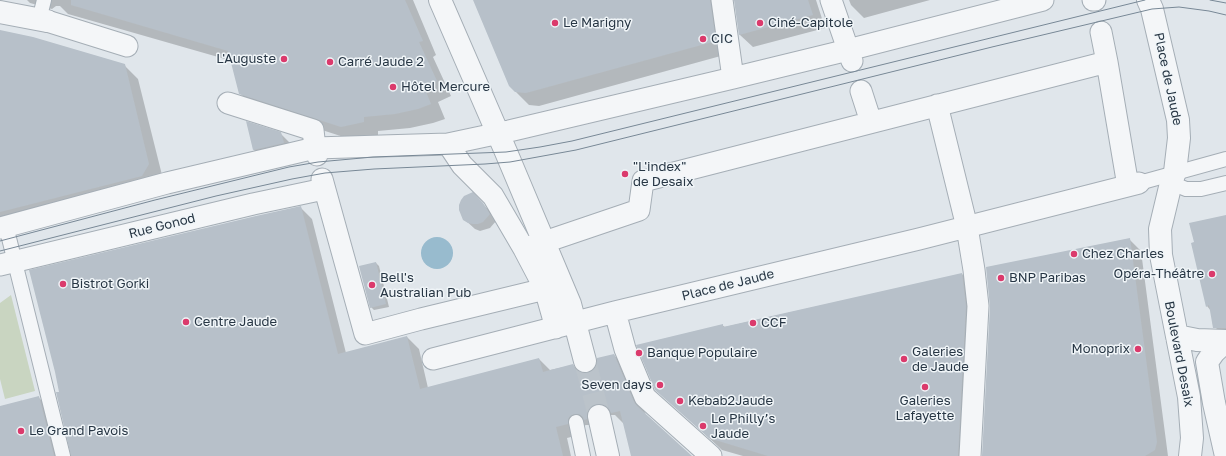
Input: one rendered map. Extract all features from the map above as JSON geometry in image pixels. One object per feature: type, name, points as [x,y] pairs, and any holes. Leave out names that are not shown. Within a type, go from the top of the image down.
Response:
[{"type":"street","points":[[440,0],[506,152],[534,245],[545,289],[585,361]]},
{"type":"street","points":[[722,0],[733,78]]},
{"type":"street","points":[[831,0],[850,56]]},
{"type":"street","points":[[3,227],[167,183],[316,152],[448,144],[497,134],[733,78],[850,56],[1043,0]]},
{"type":"street","name":"Place de Jaude","points":[[1148,0],[1152,9],[1178,120],[1179,138],[1173,178],[1160,229]]},
{"type":"street","points":[[0,12],[44,14],[127,46]]},
{"type":"street","points":[[1101,32],[1133,184]]},
{"type":"street","points":[[534,245],[639,210],[643,181],[1107,62]]},
{"type":"street","points":[[862,91],[871,122]]},
{"type":"street","points":[[228,103],[312,130],[316,152]]},
{"type":"street","points":[[937,105],[967,226],[978,306],[970,456]]},
{"type":"street","points":[[448,144],[462,165],[493,196],[534,245],[570,304],[565,325]]},
{"type":"street","name":"Rue Gonod","points":[[8,264],[253,204],[323,184],[366,334],[545,289]]},
{"type":"street","name":"Place de Jaude","points":[[433,359],[615,312],[1133,184]]},
{"type":"street","name":"Boulevard Desaix","points":[[1160,229],[1161,255],[1189,397],[1192,438],[1190,456]]},
{"type":"street","points":[[615,312],[625,349],[645,397],[711,456]]},
{"type":"street","points":[[1177,336],[1197,340],[1226,341]]},
{"type":"street","name":"Boulevard Desaix","points":[[1226,341],[1206,362],[1226,456]]},
{"type":"street","points":[[599,416],[608,456]]},
{"type":"lane","points":[[1133,184],[1173,178],[1226,159]]},
{"type":"lane","points":[[1173,178],[1186,189],[1201,188],[1226,183]]},
{"type":"lane","points":[[3,227],[8,264],[62,456]]},
{"type":"lane","points":[[576,422],[583,456]]},
{"type":"green space","points":[[11,295],[35,391],[5,399],[0,379],[0,303]]},
{"type":"water","points":[[437,237],[446,240],[450,244],[453,253],[450,262],[446,266],[437,269],[428,266],[424,262],[421,253],[424,244],[428,240]]},
{"type":"building","name":"Carré Jaude 2","points":[[71,0],[405,0],[423,41],[419,42],[437,81],[424,87],[431,104],[418,109],[395,114],[364,117],[364,122],[341,127],[239,94],[228,51],[71,5]]},
{"type":"building","points":[[473,0],[710,0],[716,41],[526,93],[515,92],[509,86]]},
{"type":"building","points":[[734,0],[808,0],[813,15],[739,35]]},
{"type":"building","points":[[0,30],[33,37],[125,64],[149,164],[142,176],[0,212]]},
{"type":"building","points":[[246,121],[281,132],[284,143],[253,150]]},
{"type":"building","points":[[473,192],[490,214],[483,222],[478,224],[468,223],[463,220],[459,210],[459,205],[464,196]]},
{"type":"building","name":"Centre Jaude","points":[[301,206],[338,354],[407,336],[420,389],[539,358],[543,372],[573,364],[576,370],[581,373],[588,373],[594,370],[597,365],[597,358],[614,354],[637,406],[692,456],[631,456],[620,411],[611,413],[608,407],[603,404],[597,404],[591,407],[587,412],[587,419],[584,420],[579,414],[574,414],[568,419],[568,424],[556,427],[563,456],[71,456],[56,392],[59,392],[55,372],[29,270]]},
{"type":"building","name":"Opéra-Théâtre","points":[[1226,215],[1226,328],[1213,328],[1209,305],[1206,307],[1191,243],[1194,242],[1189,223]]},
{"type":"building","points":[[1130,238],[1157,442],[1155,450],[1145,456],[982,456],[990,307],[986,267]]},
{"type":"building","name":"Bell's Australian Pub","points":[[376,262],[386,304],[370,308],[359,266]]},
{"type":"building","points":[[962,273],[966,306],[958,456],[768,456],[709,438],[655,390],[636,345],[723,324],[723,327]]},
{"type":"building","name":"Le Grand Pavois","points":[[39,396],[54,456],[0,456],[0,406]]},
{"type":"tunnel","points":[[585,361],[599,416]]},
{"type":"tram line","points":[[0,241],[155,200],[289,167],[318,162],[373,157],[506,152],[572,141],[1145,0]]},
{"type":"tram line","points":[[1210,0],[1226,3]]},
{"type":"tram line","points":[[0,251],[216,196],[325,173],[510,162],[576,150],[1152,9],[1179,7],[1226,15]]},
{"type":"place","name":"Le Marigny","points":[[555,23]]},
{"type":"place","name":"Ciné-Capitole","points":[[760,23]]},
{"type":"place","name":"CIC","points":[[703,39]]},
{"type":"place","name":"L'Auguste","points":[[284,59]]},
{"type":"place","name":"Carré Jaude 2","points":[[330,62]]},
{"type":"place","name":"Hôtel Mercure","points":[[393,87]]},
{"type":"place","name":"\"L'index\" de Desaix","points":[[625,174]]},
{"type":"place","name":"Chez Charles","points":[[1074,254]]},
{"type":"place","name":"Opéra-Théâtre","points":[[1212,274]]},
{"type":"place","name":"BNP Paribas","points":[[1001,278]]},
{"type":"place","name":"Bistrot Gorki","points":[[63,284]]},
{"type":"place","name":"Bell's Australian Pub","points":[[372,285]]},
{"type":"place","name":"Centre Jaude","points":[[186,322]]},
{"type":"place","name":"CCF","points":[[753,323]]},
{"type":"place","name":"Monoprix","points":[[1138,349]]},
{"type":"place","name":"Banque Populaire","points":[[639,353]]},
{"type":"place","name":"Galeries de Jaude","points":[[904,359]]},
{"type":"place","name":"Seven days","points":[[660,385]]},
{"type":"place","name":"Galeries Lafayette","points":[[925,387]]},
{"type":"place","name":"Kebab2Jaude","points":[[680,401]]},
{"type":"place","name":"Le Philly’s Jaude","points":[[703,426]]},
{"type":"place","name":"Le Grand Pavois","points":[[21,431]]}]
